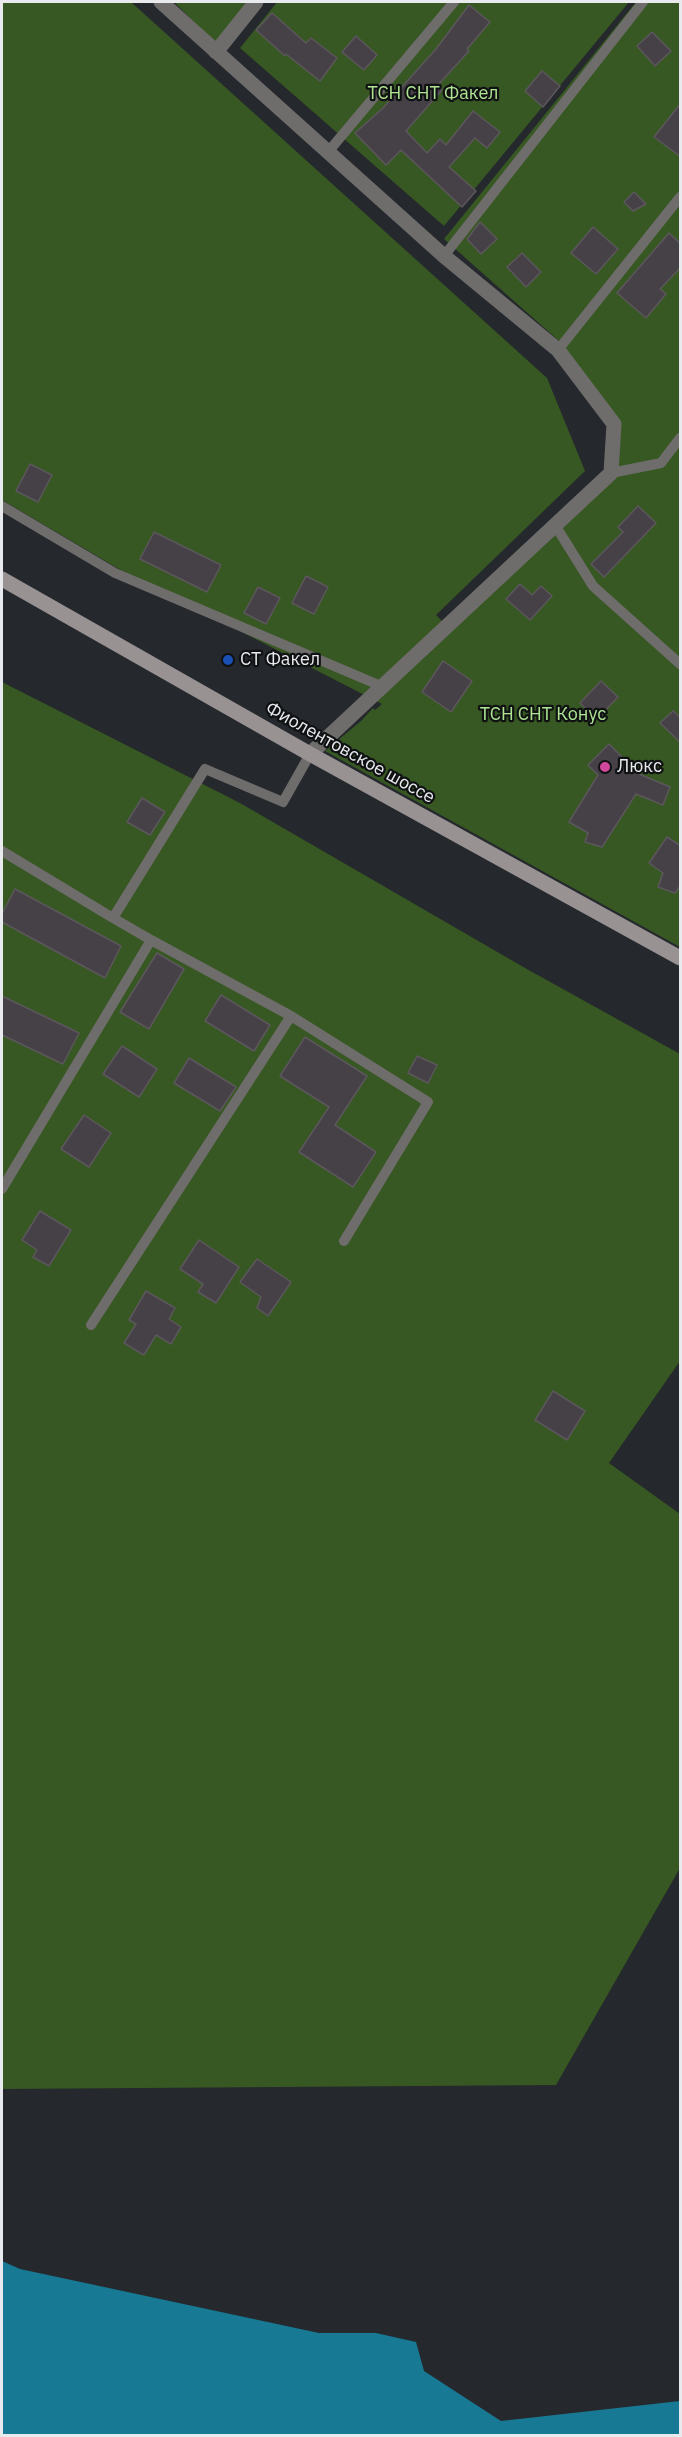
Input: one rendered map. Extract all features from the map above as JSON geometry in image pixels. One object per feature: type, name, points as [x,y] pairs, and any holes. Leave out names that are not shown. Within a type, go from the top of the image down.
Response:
[{"type":"main road","name":"Фиолентовское шоссе","points":[[2,579],[310,754],[681,958]]},
{"type":"street","points":[[161,2],[444,256],[558,350],[614,424],[611,473],[310,754]]},
{"type":"street","points":[[216,52],[256,2]]},
{"type":"lane","points":[[328,153],[454,2]]},
{"type":"lane","points":[[444,256],[643,2]]},
{"type":"lane","points":[[558,350],[681,197]]},
{"type":"lane","points":[[611,473],[661,463],[681,438]]},
{"type":"lane","points":[[2,506],[115,573],[381,686]]},
{"type":"lane","points":[[555,525],[593,586],[681,664]]},
{"type":"lane","points":[[113,918],[205,769],[283,802],[310,754]]},
{"type":"lane","points":[[2,851],[151,940],[291,1016],[428,1102],[344,1241]]},
{"type":"lane","points":[[2,1189],[151,940]]},
{"type":"lane","points":[[91,1325],[291,1016]]},
{"type":"green space","name":"ТСН СНТ Конус","points":[[2,2],[131,2],[547,378],[585,471],[436,615],[443,622],[614,478],[620,420],[558,340],[444,239],[636,2],[680,2],[680,947],[325,751],[373,708],[375,710],[382,704],[119,569],[2,500]]},
{"type":"green space","points":[[174,2],[251,2],[216,44]]},
{"type":"green space","name":"ТСН СНТ Факел","points":[[277,2],[629,2],[444,226],[240,48]]},
{"type":"green space","points":[[2,682],[240,803],[525,968],[680,1054],[680,1361],[609,1463],[680,1514],[680,1868],[556,2085],[2,2089]]},
{"type":"water","points":[[2,2261],[20,2269],[319,2333],[376,2333],[416,2342],[424,2371],[501,2421],[680,2401],[680,2435],[2,2435]]},
{"type":"building","points":[[469,5],[490,22],[467,49],[469,51],[437,86],[442,90],[406,131],[427,153],[440,139],[446,145],[473,111],[500,132],[487,148],[475,138],[449,167],[476,191],[462,207],[401,150],[386,165],[355,133],[383,108],[436,49]]},
{"type":"building","points":[[272,13],[306,43],[311,38],[337,58],[320,81],[286,54],[285,56],[256,30]]},
{"type":"building","points":[[652,32],[671,51],[655,66],[637,46]]},
{"type":"building","points":[[356,36],[377,55],[364,70],[342,52]]},
{"type":"building","points":[[542,71],[560,86],[543,107],[525,91]]},
{"type":"building","points":[[681,103],[681,157],[654,137]]},
{"type":"building","points":[[634,192],[646,204],[633,211],[624,202]]},
{"type":"building","points":[[480,222],[497,239],[481,254],[467,239]]},
{"type":"building","points":[[593,227],[618,249],[596,274],[571,253]]},
{"type":"building","points":[[669,233],[681,244],[681,267],[660,289],[666,294],[646,318],[617,293]]},
{"type":"building","points":[[522,253],[541,272],[526,287],[507,267]]},
{"type":"building","points":[[30,464],[52,475],[38,502],[16,491]]},
{"type":"building","points":[[638,506],[656,523],[604,577],[591,564],[623,532],[618,527]]},
{"type":"building","points":[[154,532],[221,565],[207,592],[140,559]]},
{"type":"building","points":[[306,576],[328,587],[314,614],[292,603]]},
{"type":"building","points":[[520,584],[532,595],[541,586],[552,596],[530,620],[506,599]]},
{"type":"building","points":[[258,587],[280,598],[266,624],[244,613]]},
{"type":"building","points":[[443,661],[472,681],[451,712],[422,692]]},
{"type":"building","points":[[601,681],[618,697],[597,719],[580,703]]},
{"type":"building","points":[[673,711],[681,718],[681,743],[660,723]]},
{"type":"building","points":[[609,744],[639,774],[670,787],[663,805],[636,794],[602,847],[585,842],[588,833],[569,822],[598,775],[588,765]]},
{"type":"building","points":[[142,798],[165,812],[150,835],[127,822]]},
{"type":"building","points":[[667,837],[681,846],[681,885],[675,893],[658,887],[663,873],[649,863]]},
{"type":"building","points":[[15,889],[121,946],[105,978],[2,922],[2,914]]},
{"type":"building","points":[[157,953],[184,969],[149,1029],[120,1012]]},
{"type":"building","points":[[221,995],[270,1025],[254,1051],[205,1021]]},
{"type":"building","points":[[2,996],[79,1033],[63,1064],[2,1035]]},
{"type":"building","points":[[305,1037],[367,1076],[335,1125],[376,1152],[353,1187],[299,1152],[329,1107],[280,1076]]},
{"type":"building","points":[[122,1046],[157,1069],[139,1097],[103,1074]]},
{"type":"building","points":[[417,1056],[437,1065],[428,1083],[408,1073]]},
{"type":"building","points":[[189,1058],[236,1087],[220,1111],[174,1083]]},
{"type":"building","points":[[84,1115],[111,1133],[89,1167],[61,1149]]},
{"type":"building","points":[[40,1211],[71,1230],[49,1266],[33,1257],[37,1250],[22,1240]]},
{"type":"building","points":[[199,1240],[239,1267],[216,1303],[198,1292],[203,1284],[180,1269]]},
{"type":"building","points":[[257,1259],[291,1282],[268,1316],[257,1308],[261,1297],[240,1282]]},
{"type":"building","points":[[146,1291],[175,1308],[169,1319],[181,1327],[171,1344],[156,1335],[144,1355],[124,1343],[136,1324],[129,1320]]},
{"type":"building","points":[[553,1391],[585,1411],[567,1440],[535,1420]]},
{"type":"place","name":"СТ Факел","points":[[228,660]]},
{"type":"place","name":"Люкс","points":[[605,767]]}]
